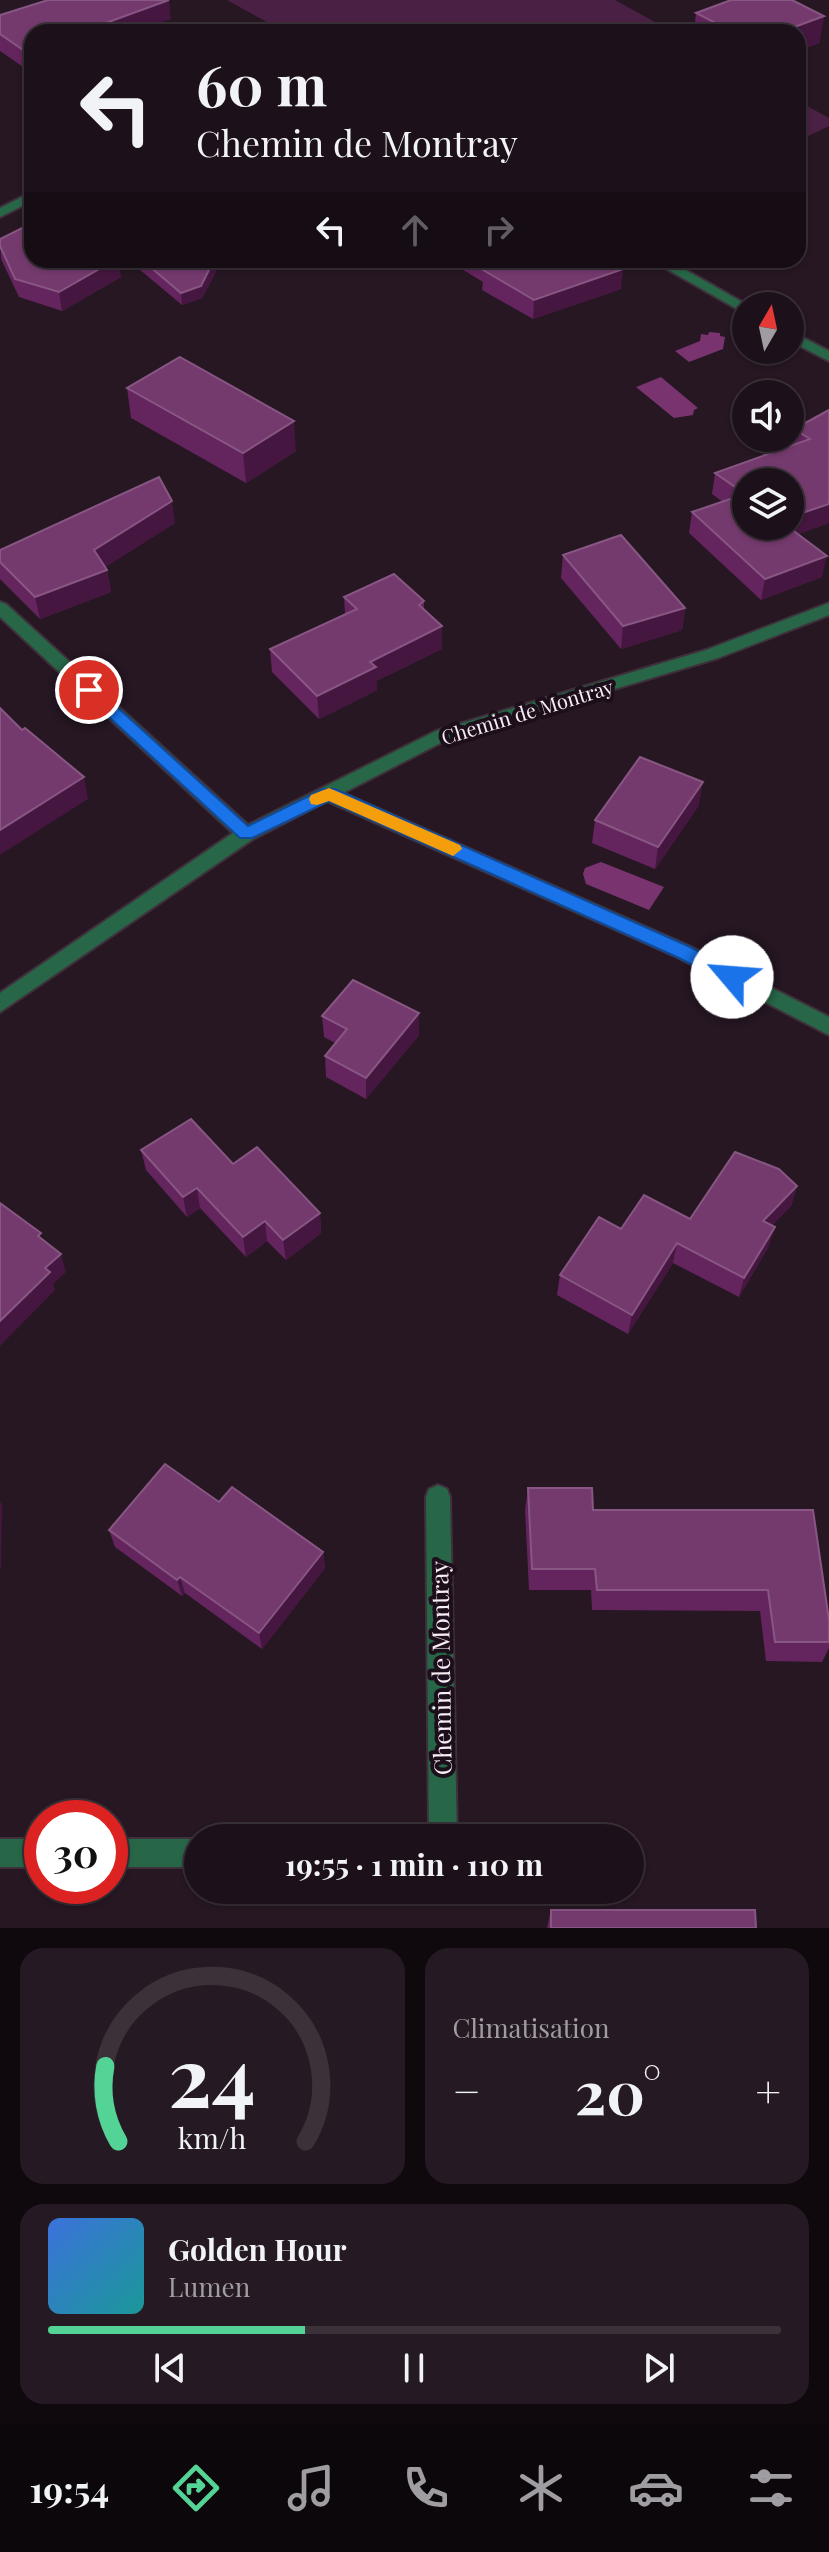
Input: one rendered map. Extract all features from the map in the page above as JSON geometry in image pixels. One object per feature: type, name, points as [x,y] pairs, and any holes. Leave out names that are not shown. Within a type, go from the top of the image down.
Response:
[{"type":"street","points":[[0,213],[24,200]]},
{"type":"street","points":[[672,268],[732,302]]},
{"type":"street","points":[[804,343],[829,357]]},
{"type":"street","points":[[0,608],[246,834]]},
{"type":"street","name":"Chemin de Montray","points":[[0,1004],[246,834],[442,735],[712,654],[829,609]]},
{"type":"street","points":[[329,794],[684,952],[829,1027]]},
{"type":"street","name":"Chemin de Montray","points":[[438,1497],[443,1824]]},
{"type":"street","points":[[0,1853],[24,1853]]},
{"type":"street","points":[[128,1853],[184,1853]]},
{"type":"shaded area","points":[[227,0],[615,0],[658,24],[270,24]]},
{"type":"shaded area","points":[[806,105],[829,118],[829,126],[806,137]]},
{"type":"shaded area","points":[[709,332],[725,337],[723,349],[689,362],[675,351],[700,341],[701,334],[708,335]]},
{"type":"shaded area","points":[[661,377],[698,408],[693,415],[674,418],[636,387]]},
{"type":"shaded area","points":[[601,862],[664,887],[649,910],[586,884],[585,868]]},
{"type":"building","points":[[48,0],[169,0],[103,24],[24,24],[24,51],[0,34],[0,15]]},
{"type":"building","points":[[731,0],[792,0],[824,16],[802,24],[717,24],[696,13]]},
{"type":"building","points":[[24,227],[24,268],[101,268],[59,292],[15,279],[0,246],[0,239]]},
{"type":"building","points":[[151,268],[210,268],[201,286],[181,293]]},
{"type":"building","points":[[488,268],[623,269],[534,300],[483,270]]},
{"type":"building","points":[[180,357],[294,421],[243,453],[127,388]]},
{"type":"building","points":[[829,410],[829,504],[804,512],[804,468],[732,468],[732,485],[715,473],[774,452],[804,452],[804,441],[810,439],[804,435],[804,424]]},
{"type":"building","points":[[159,477],[172,501],[94,550],[107,570],[35,597],[0,562],[0,550]]},
{"type":"building","points":[[732,498],[732,540],[804,539],[827,556],[765,579],[692,512]]},
{"type":"building","points":[[621,535],[685,608],[623,626],[563,555]]},
{"type":"building","points":[[394,574],[424,601],[419,605],[442,626],[370,662],[376,667],[317,696],[270,649],[357,609],[344,597]]},
{"type":"building","points":[[0,708],[22,730],[25,728],[84,777],[0,830]]},
{"type":"building","points":[[640,757],[703,782],[658,847],[595,820]]},
{"type":"building","points":[[353,980],[419,1013],[366,1078],[325,1056],[347,1029],[322,1016]]},
{"type":"building","points":[[191,1119],[233,1164],[257,1147],[320,1213],[283,1240],[265,1221],[243,1237],[197,1188],[183,1197],[141,1150]]},
{"type":"building","points":[[735,1152],[779,1169],[797,1186],[763,1221],[775,1227],[744,1278],[677,1243],[632,1315],[560,1275],[599,1217],[621,1229],[644,1195],[690,1219]]},
{"type":"building","points":[[0,1203],[41,1233],[38,1236],[61,1254],[45,1268],[50,1272],[0,1321]]},
{"type":"building","points":[[165,1464],[219,1502],[232,1487],[323,1552],[259,1633],[180,1577],[177,1580],[109,1530]]},
{"type":"building","points":[[528,1488],[592,1488],[593,1510],[813,1510],[829,1620],[829,1642],[775,1642],[768,1590],[597,1590],[595,1569],[532,1569]]},
{"type":"building","points":[[551,1910],[755,1910],[756,1928],[551,1928]]},
{"type":"slow traffic","points":[[317,799],[329,794],[453,849]]},
{"type":"route","points":[[89,690],[246,834],[329,794],[684,952],[732,977]]}]
